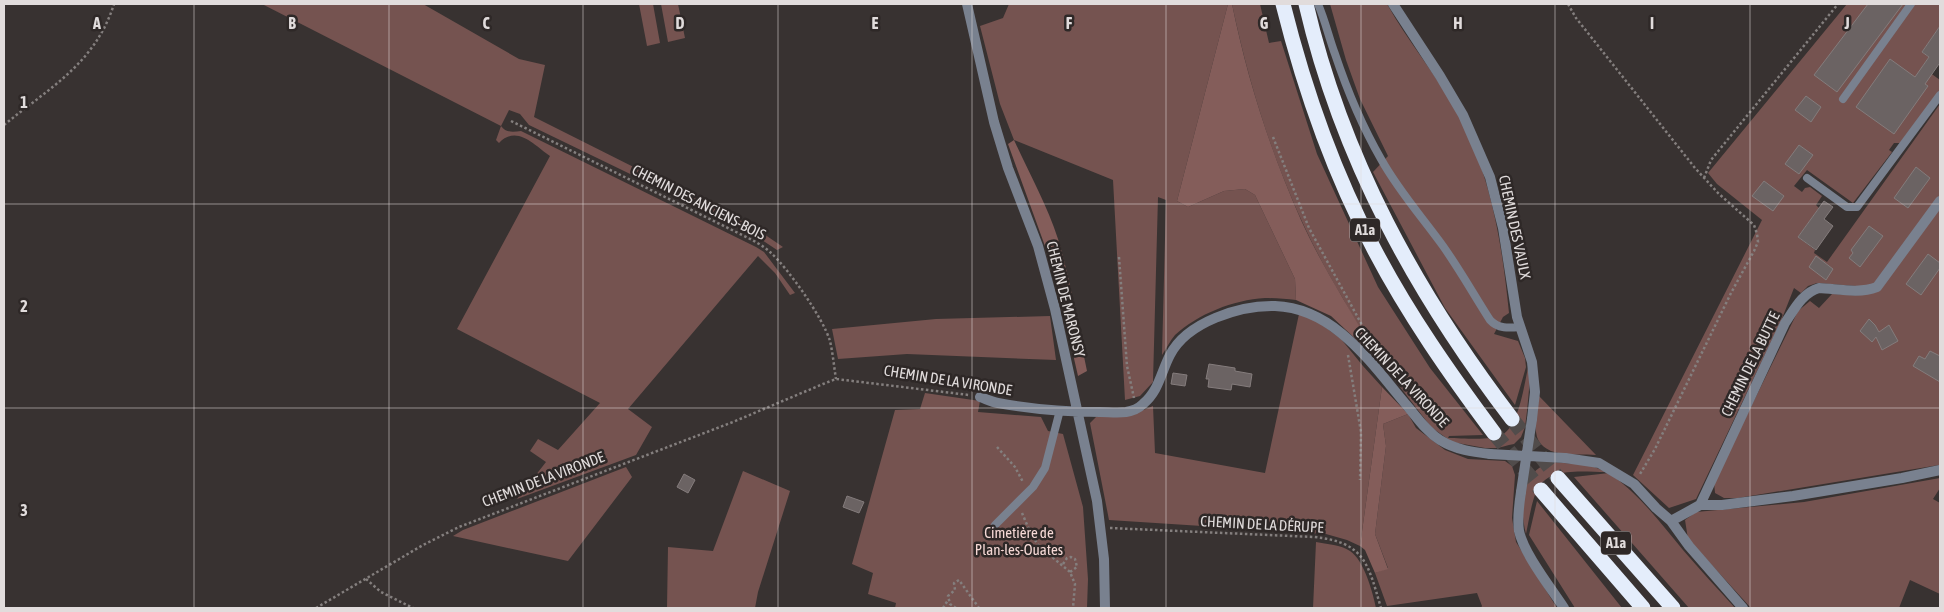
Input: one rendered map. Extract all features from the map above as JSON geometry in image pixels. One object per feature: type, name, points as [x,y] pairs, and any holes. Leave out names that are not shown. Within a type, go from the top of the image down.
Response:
[{"type":"highway","name":"A1a","points":[[1283,4],[1299,63],[1323,134],[1341,179],[1373,248],[1435,352],[1494,433]]},
{"type":"highway","name":"A1a","points":[[1306,4],[1335,103],[1358,162],[1388,229],[1443,323],[1464,355],[1512,419]]},
{"type":"highway","name":"A1a","points":[[1558,478],[1673,608]]},
{"type":"highway","name":"A1a","points":[[1541,490],[1643,608]]},
{"type":"street","name":"CHEMIN DE MARONSY","points":[[967,4],[986,93],[1000,145],[1038,246],[1047,277],[1101,528],[1105,608]]},
{"type":"street","name":"CHEMIN DES VAULX","points":[[1393,4],[1464,115],[1490,177],[1503,228],[1515,307],[1535,377],[1532,419],[1518,522],[1520,535],[1530,556],[1564,608]]},
{"type":"street","name":"CHEMIN DE LA BUTTE","points":[[1700,505],[1785,324],[1799,302],[1814,289],[1819,288],[1868,291],[1877,287],[1940,201]]},
{"type":"street","name":"CHEMIN DE LA VIRONDE","points":[[980,397],[996,403],[1077,412],[1127,412],[1143,405],[1156,390],[1170,355],[1177,345],[1201,326],[1216,317],[1236,311],[1266,306],[1288,307],[1304,310],[1327,322],[1346,338],[1364,355],[1430,434],[1447,444],[1464,450],[1490,454],[1565,458],[1600,463],[1634,484]]},
{"type":"street","points":[[1671,521],[1700,505],[1722,505],[1792,496],[1940,470]]},
{"type":"street","points":[[1634,484],[1671,521],[1689,546],[1743,608]]},
{"type":"lane","points":[[1318,4],[1334,53],[1363,126],[1387,169],[1443,246],[1493,324],[1504,327],[1520,327]]},
{"type":"lane","points":[[1843,99],[1910,4]]},
{"type":"lane","points":[[1807,178],[1847,207],[1857,207],[1940,95]]},
{"type":"lane","points":[[995,524],[1028,492],[1044,468],[1060,410]]},
{"type":"path","points":[[4,125],[56,85],[82,61],[97,41],[114,4]]},
{"type":"path","points":[[1568,4],[1576,18],[1704,178],[1757,229],[1758,242],[1655,449],[1634,484]]},
{"type":"path","points":[[1704,178],[1711,160],[1838,4]]},
{"type":"path","name":"CHEMIN DES ANCIENS-BOIS","points":[[511,121],[736,232],[768,250],[794,281],[824,326],[830,340],[836,380]]},
{"type":"path","points":[[1273,137],[1309,228],[1368,336]]},
{"type":"path","points":[[1120,257],[1127,366],[1133,390]]},
{"type":"path","points":[[1346,338],[1360,432],[1360,480]]},
{"type":"path","name":"CHEMIN DE LA VIRONDE","points":[[316,608],[423,545],[459,527],[678,444],[796,394],[836,380],[980,397]]},
{"type":"path","points":[[997,447],[1015,467],[1028,492]]},
{"type":"path","points":[[1018,502],[1034,540],[1044,552],[1063,564],[1070,572],[1075,584],[1073,608]]},
{"type":"path","name":"CHEMIN DE LA DÉRUPE","points":[[1101,528],[1314,537],[1340,541],[1354,549],[1364,561],[1381,608]]},
{"type":"path","points":[[1063,564],[1069,558],[1075,559],[1077,567],[1070,572]]},
{"type":"path","points":[[366,579],[381,592],[413,608]]},
{"type":"path","points":[[943,608],[949,594],[955,590],[954,583],[959,580],[979,608]]},
{"type":"path","points":[[948,600],[956,608]]},
{"type":"path","points":[[974,608],[976,604]]},
{"type":"green space","points":[[262,4],[423,4],[519,59],[545,65],[534,117],[755,228],[783,247],[777,250],[750,232],[529,125],[520,114],[509,110],[501,126]]},
{"type":"green space","points":[[639,4],[653,4],[660,43],[647,46]]},
{"type":"green space","points":[[661,4],[678,4],[685,38],[668,42]]},
{"type":"green space","points":[[1009,4],[1228,4],[1177,201],[1188,207],[1224,191],[1245,189],[1255,195],[1295,279],[1296,300],[1253,299],[1217,309],[1184,327],[1175,335],[1162,355],[1166,200],[1158,197],[1153,382],[1140,396],[1125,400],[1113,180],[1014,140],[1000,104],[980,26],[1003,18]]},
{"type":"green space","points":[[1232,4],[1260,4],[1269,43],[1281,41],[1317,154],[1378,287],[1430,368],[1483,435],[1449,436],[1448,438],[1491,438],[1502,435],[1508,430],[1517,414],[1528,368],[1530,379],[1525,427],[1521,437],[1514,444],[1498,448],[1485,448],[1452,442],[1431,427],[1377,357],[1379,343],[1366,337],[1359,328],[1323,263],[1289,192],[1250,80]]},
{"type":"green space","points":[[1330,4],[1387,4],[1449,98],[1469,136],[1487,184],[1503,261],[1509,313],[1503,317],[1494,334],[1518,341],[1525,358],[1526,367],[1515,405],[1445,308],[1373,172],[1388,156],[1360,99],[1346,60]]},
{"type":"green space","points":[[1847,4],[1940,4],[1940,26],[1922,52],[1929,57],[1922,67],[1940,80],[1940,90],[1900,143],[1894,143],[1889,150],[1892,152],[1853,203],[1807,170],[1794,186],[1802,192],[1805,188],[1810,187],[1822,196],[1816,205],[1819,208],[1798,237],[1815,250],[1814,253],[1827,262],[1940,104],[1939,465],[1738,498],[1724,498],[1715,493],[1714,482],[1798,311],[1810,301],[1819,308],[1832,294],[1866,294],[1885,284],[1869,287],[1817,283],[1808,286],[1801,293],[1794,288],[1781,321],[1696,499],[1669,508],[1633,475],[1762,220],[1717,184],[1708,173]]},
{"type":"green space","points":[[501,126],[507,131],[521,131],[756,247],[764,252],[795,293],[790,295],[775,273],[758,256],[628,409],[652,427],[636,455],[517,499],[546,462],[530,451],[538,439],[558,450],[600,403],[457,329],[550,156],[532,142],[519,136],[506,138],[499,143],[496,140]]},
{"type":"green space","points":[[1299,314],[1317,321],[1341,339],[1382,387],[1360,546],[1326,534],[1109,520],[1090,423],[1096,417],[1132,413],[1153,406],[1155,453],[1265,473]]},
{"type":"green space","points":[[1050,316],[1056,360],[907,354],[838,359],[832,329],[936,319]]},
{"type":"green space","name":"Cimetière de Plan-les-Ouates","points":[[925,393],[980,401],[978,412],[1041,417],[1048,431],[1063,434],[1083,507],[1088,579],[1087,608],[895,608],[896,603],[868,594],[873,573],[852,564],[895,410],[920,409]]},
{"type":"green space","points":[[1539,396],[1596,455],[1560,453],[1544,447],[1539,441],[1536,432]]},
{"type":"green space","points":[[1408,414],[1416,428],[1445,450],[1468,459],[1505,461],[1512,466],[1515,475],[1512,518],[1516,542],[1557,608],[1481,608],[1477,593],[1387,606],[1375,573],[1388,568],[1375,534],[1386,446],[1383,424]]},
{"type":"green space","points":[[1551,462],[1590,465],[1606,472],[1566,472],[1548,478],[1536,492],[1526,534],[1523,502],[1528,482],[1533,473]]},
{"type":"green space","points":[[626,467],[632,477],[568,561],[453,536],[463,530]]},
{"type":"green space","points":[[743,471],[790,491],[758,592],[755,608],[667,608],[668,547],[713,551]]},
{"type":"green space","points":[[1609,473],[1649,509],[1735,608],[1689,608],[1574,477]]},
{"type":"green space","points":[[1940,478],[1940,488],[1933,499],[1940,503],[1940,594],[1910,580],[1899,608],[1751,608],[1688,539],[1685,520],[1696,512],[1804,502]]},
{"type":"green space","points":[[1537,501],[1622,608],[1575,608],[1529,535]]},
{"type":"green space","points":[[1316,542],[1342,547],[1355,555],[1364,569],[1376,608],[1313,608]]},
{"type":"shaded area","points":[[1228,4],[1232,4],[1260,114],[1279,167],[1316,250],[1365,336],[1361,344],[1331,316],[1296,300],[1295,279],[1255,195],[1245,189],[1224,191],[1188,207],[1177,201]]},
{"type":"shaded area","points":[[1014,140],[1049,214],[1063,255],[1087,371],[1078,376],[1054,271],[1008,144]]},
{"type":"shaded area","points":[[1382,387],[1408,414],[1383,424],[1386,446],[1375,534],[1388,569],[1375,573],[1365,550],[1360,546]]},
{"type":"building","points":[[1868,4],[1903,4],[1837,92],[1814,75]]},
{"type":"building","points":[[1940,26],[1940,64],[1925,84],[1928,86],[1894,134],[1856,107],[1890,59],[1915,77],[1929,57],[1922,52]]},
{"type":"building","points":[[1806,96],[1821,107],[1811,122],[1795,110]]},
{"type":"building","points":[[1799,145],[1813,155],[1799,174],[1785,164]]},
{"type":"building","points":[[1916,167],[1930,178],[1908,208],[1894,198]]},
{"type":"building","points":[[1764,181],[1784,196],[1773,211],[1752,196]]},
{"type":"building","points":[[1824,201],[1833,207],[1824,219],[1833,226],[1816,250],[1798,237]]},
{"type":"building","points":[[1869,226],[1883,236],[1860,267],[1849,258],[1853,253],[1851,250]]},
{"type":"building","points":[[1928,254],[1940,263],[1940,268],[1921,295],[1906,284]]},
{"type":"building","points":[[1816,256],[1833,269],[1826,280],[1809,267]]},
{"type":"building","points":[[1869,319],[1879,332],[1889,325],[1898,341],[1882,350],[1876,337],[1872,342],[1860,331]]},
{"type":"building","points":[[1930,351],[1940,356],[1940,382],[1913,366],[1919,356],[1925,359]]},
{"type":"building","points":[[1209,364],[1235,368],[1235,371],[1252,374],[1250,387],[1232,384],[1231,390],[1208,387],[1209,379],[1206,379]]},
{"type":"building","points":[[1173,373],[1187,375],[1185,386],[1171,384]]},
{"type":"building","points":[[684,474],[695,480],[688,493],[677,487]]},
{"type":"building","points":[[847,496],[864,502],[859,513],[843,507]]},
{"type":"tunnel","points":[[1512,419],[1558,478]]},
{"type":"tunnel","points":[[1494,433],[1541,490]]}]
